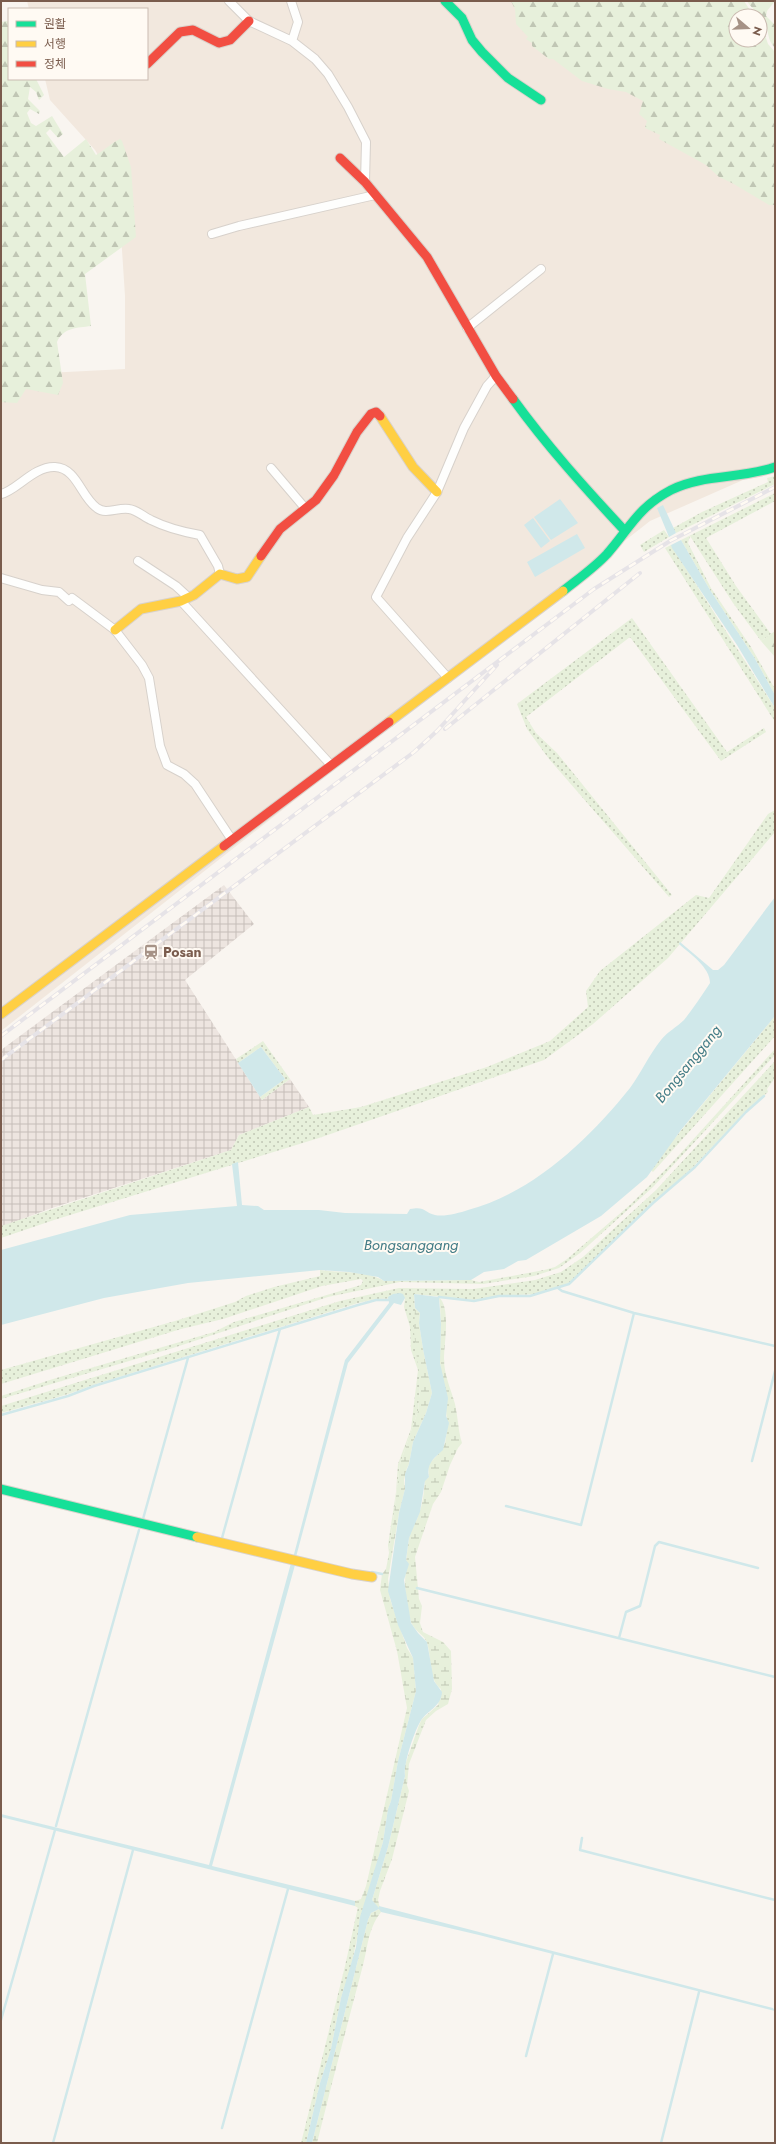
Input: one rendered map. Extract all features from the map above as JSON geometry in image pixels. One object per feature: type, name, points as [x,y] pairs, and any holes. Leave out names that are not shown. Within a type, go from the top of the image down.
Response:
[{"type":"street","points":[[229,1],[249,21],[292,41],[315,59],[328,74],[348,107],[366,142],[364,182]]},
{"type":"street","points":[[291,1],[298,22],[292,41]]},
{"type":"street","points":[[445,1],[462,18],[472,40],[482,52],[508,78],[541,100]]},
{"type":"street","points":[[148,63],[180,32],[193,30],[219,43],[230,40],[249,21]]},
{"type":"street","points":[[340,158],[364,182],[427,258],[496,376],[534,428],[589,493],[624,530]]},
{"type":"street","points":[[212,234],[239,226],[375,195]]},
{"type":"street","points":[[467,328],[541,269]]},
{"type":"street","points":[[448,678],[376,597],[407,538],[437,492],[464,428],[487,386],[496,376]]},
{"type":"street","points":[[220,574],[238,579],[246,577],[276,533],[316,500],[325,489],[357,432],[371,414],[376,412],[381,416],[424,482],[437,492]]},
{"type":"street","points":[[1,494],[37,472],[54,467],[63,469],[72,475],[90,503],[98,510],[109,512],[131,509],[175,530],[200,535],[218,566],[220,574]]},
{"type":"street","points":[[1,1014],[591,570],[615,544],[624,530],[638,514],[657,500],[674,489],[691,483],[758,474],[775,467]]},
{"type":"street","points":[[271,468],[305,508]]},
{"type":"street","points":[[138,560],[176,586],[184,599],[331,765]]},
{"type":"street","points":[[114,630],[141,609],[184,599],[194,594],[220,574]]},
{"type":"street","points":[[1,578],[36,588],[59,592],[69,601],[72,598],[114,630],[142,665],[149,678],[160,746],[167,765],[184,774],[195,784],[232,840]]},
{"type":"street","points":[[1,1488],[344,1572],[372,1577]]},
{"type":"shaded area","points":[[27,1],[524,1],[775,123],[775,466],[650,521],[1,1031],[1,378],[47,373],[125,369],[125,296],[118,189],[95,150],[50,100],[45,80],[148,80],[148,8],[29,8]]},
{"type":"shaded area","points":[[224,885],[254,924],[185,980],[262,1100],[290,1079],[309,1107],[239,1135],[231,1150],[49,1209],[1,1227],[1,1050]]},
{"type":"green space","points":[[511,1],[744,1],[749,8],[728,8],[728,48],[768,48],[768,44],[775,52],[775,205],[769,205],[719,177],[706,165],[659,139],[660,135],[645,128],[647,121],[639,114],[643,101],[626,92],[608,89],[582,81],[553,59],[549,59],[532,46],[532,43],[526,39],[528,37],[516,24],[515,9]]},
{"type":"green space","points":[[747,1],[775,1],[768,10],[768,8],[752,7]]},
{"type":"green space","points":[[768,18],[775,25],[775,48],[769,39]]},
{"type":"green space","points":[[1,22],[8,22],[8,80],[36,80],[44,95],[39,100],[36,92],[30,87],[28,99],[40,111],[39,114],[30,109],[27,113],[31,123],[36,126],[52,116],[63,134],[58,138],[50,129],[46,133],[64,157],[86,139],[96,155],[120,139],[122,141],[131,167],[136,237],[85,274],[91,326],[71,329],[63,333],[57,342],[63,383],[58,395],[26,389],[17,403],[1,402]]},
{"type":"green space","points":[[775,476],[775,484],[676,533],[673,528],[702,512],[768,482],[767,478]]},
{"type":"green space","points":[[775,493],[775,501],[706,538],[736,586],[771,634],[761,641],[733,603],[690,536],[688,543],[711,588],[751,647],[775,689],[775,695],[754,657],[710,590],[681,540]]},
{"type":"green space","points":[[664,530],[669,537],[644,552],[640,545]]},
{"type":"green space","points":[[671,545],[775,708],[775,722],[665,548]]},
{"type":"green space","points":[[632,618],[727,752],[764,728],[766,732],[721,761],[630,637],[526,717],[536,733],[557,753],[672,895],[669,897],[549,759],[527,729],[517,704]]},
{"type":"green space","points":[[775,631],[775,657],[761,641]]},
{"type":"green space","points":[[775,810],[775,832],[668,958],[593,1024],[544,1060],[319,1138],[54,1220],[1,1238],[1,1226],[231,1150],[239,1135],[309,1107],[313,1115],[361,1107],[487,1067],[550,1041],[588,1007],[586,991],[600,971],[696,895],[709,898],[768,814]]},
{"type":"green space","points":[[775,1016],[775,1036],[653,1172],[651,1170],[661,1155]]},
{"type":"green space","points":[[263,1041],[290,1079],[262,1100],[260,1097],[285,1079],[261,1047],[238,1063],[236,1059]]},
{"type":"green space","points":[[775,1049],[775,1055],[653,1187],[580,1253],[559,1268],[534,1276],[483,1284],[400,1282],[328,1297],[173,1348],[1,1399],[1,1396],[53,1379],[214,1332],[234,1322],[361,1285],[363,1281],[361,1279],[322,1286],[223,1319],[181,1329],[1,1384],[1,1370],[175,1321],[235,1302],[246,1296],[274,1287],[320,1276],[320,1270],[361,1273],[377,1277],[384,1281],[471,1280],[479,1282],[555,1267],[567,1259],[631,1204],[670,1165]]},
{"type":"green space","points":[[775,1061],[775,1078],[767,1089],[768,1092],[745,1112],[694,1166],[569,1283],[537,1294],[499,1296],[474,1300],[414,1294],[420,1386],[418,1411],[400,1464],[389,1553],[388,1545],[396,1492],[398,1464],[411,1429],[418,1370],[411,1350],[410,1327],[404,1307],[405,1298],[376,1299],[358,1303],[93,1385],[59,1397],[1,1413],[1,1406],[340,1301],[399,1288],[473,1289],[535,1280],[561,1272],[583,1257],[656,1190]]},
{"type":"green space","points":[[439,1297],[443,1302],[446,1317],[444,1359],[445,1371],[455,1404],[462,1443],[450,1465],[441,1492],[433,1504],[415,1557],[419,1599],[422,1606],[420,1623],[423,1632],[443,1642],[451,1651],[452,1689],[448,1704],[436,1711],[426,1720],[409,1764],[407,1785],[409,1791],[392,1859],[378,1900],[381,1912],[376,1919],[368,1940],[364,1962],[317,2143],[312,2143],[368,1920],[371,1913],[379,1909],[372,1900],[388,1847],[405,1776],[405,1765],[419,1725],[422,1719],[438,1705],[441,1689],[434,1680],[432,1674],[429,1649],[426,1640],[412,1625],[408,1612],[405,1591],[406,1559],[409,1538],[421,1507],[425,1480],[429,1477],[428,1465],[442,1449],[447,1433],[440,1361],[441,1321]]},
{"type":"green space","points":[[415,1308],[420,1313],[419,1323],[432,1393],[426,1413],[413,1442],[404,1480],[405,1489],[399,1513],[388,1579],[390,1599],[407,1648],[413,1658],[416,1691],[398,1761],[383,1842],[363,1911],[355,1906],[355,1901],[361,1899],[366,1886],[407,1708],[397,1651],[380,1590],[382,1574],[386,1569],[389,1553],[400,1464],[418,1411],[420,1386],[414,1332]]},
{"type":"green space","points":[[358,1907],[363,1911],[350,1971],[341,1998],[331,2049],[320,2083],[306,2143],[301,2143],[345,1966]]},
{"type":"water","points":[[560,499],[578,523],[551,540],[534,517]]},
{"type":"water","points":[[663,505],[676,533],[669,537],[657,508]]},
{"type":"water","points":[[533,518],[550,541],[541,548],[524,525]]},
{"type":"water","points":[[577,534],[585,548],[535,577],[527,562]]},
{"type":"water","points":[[681,540],[710,590],[754,657],[775,695],[775,708],[737,645],[672,548],[671,545]]},
{"type":"water","name":"Bongsanggang","points":[[775,897],[775,1016],[681,1130],[647,1177],[601,1216],[526,1260],[518,1261],[504,1269],[484,1272],[471,1280],[384,1281],[378,1277],[349,1272],[320,1270],[188,1283],[104,1298],[1,1325],[1,1250],[130,1215],[237,1206],[232,1164],[238,1162],[242,1205],[258,1206],[264,1210],[319,1210],[345,1213],[407,1214],[410,1209],[419,1208],[431,1214],[443,1215],[460,1212],[492,1202],[515,1191],[558,1162],[597,1126],[630,1088],[661,1040],[666,1034],[684,1020],[710,983],[707,972],[703,966],[679,944],[680,942],[713,970],[718,970],[724,965]]},
{"type":"water","points":[[261,1047],[285,1079],[260,1097],[238,1063]]},
{"type":"water","points":[[393,1294],[403,1294],[405,1298],[401,1305],[394,1303],[348,1363],[296,1557],[293,1558],[345,1360],[389,1303],[388,1297]]},
{"type":"water","points":[[414,1294],[439,1297],[441,1324],[440,1363],[448,1398],[446,1416],[449,1423],[443,1450],[430,1465],[428,1472],[429,1477],[425,1481],[420,1512],[409,1538],[406,1560],[409,1564],[404,1580],[411,1623],[427,1642],[434,1681],[442,1692],[440,1701],[422,1719],[413,1738],[388,1847],[372,1900],[379,1908],[379,1906],[773,2008],[775,2011],[479,1935],[381,1912],[379,1909],[371,1913],[368,1920],[312,2143],[306,2143],[320,2083],[331,2049],[341,1998],[356,1947],[360,1917],[383,1842],[398,1761],[416,1691],[413,1658],[398,1625],[388,1591],[399,1513],[405,1489],[405,1474],[409,1464],[413,1442],[426,1413],[432,1393],[419,1323],[420,1313],[415,1308]]},
{"type":"water","points":[[291,1563],[295,1565],[212,1866],[355,1901],[355,1906],[1,1817],[1,1814],[209,1865]]},
{"type":"waterway","points":[[439,1297],[474,1301],[499,1296],[530,1296],[569,1284],[653,1203],[695,1167],[746,1112],[764,1096]]},
{"type":"waterway","points":[[558,1288],[562,1291],[634,1313],[775,1346]]},
{"type":"waterway","points":[[1,1415],[68,1396],[94,1386],[358,1305],[376,1300],[388,1300]]},
{"type":"waterway","points":[[506,1506],[581,1525],[634,1313]]},
{"type":"waterway","points":[[222,1538],[280,1329]]},
{"type":"waterway","points":[[143,1519],[188,1358]]},
{"type":"waterway","points":[[752,1461],[775,1371]]},
{"type":"waterway","points":[[56,1826],[139,1530]]},
{"type":"waterway","points":[[619,1638],[626,1612],[640,1606],[655,1546],[659,1542],[758,1568]]},
{"type":"waterway","points":[[372,1572],[382,1574]]},
{"type":"waterway","points":[[417,1588],[775,1677]]},
{"type":"waterway","points":[[1,2020],[55,1830]]},
{"type":"waterway","points":[[582,1838],[580,1850],[775,1900]]},
{"type":"waterway","points":[[53,2143],[133,1850]]},
{"type":"waterway","points":[[222,2128],[288,1889]]},
{"type":"waterway","points":[[526,2056],[553,1954]]},
{"type":"waterway","points":[[661,2143],[699,1992]]},
{"type":"railway","points":[[1,1036],[594,589],[670,541],[775,487]]},
{"type":"railway","points":[[445,729],[640,573]]},
{"type":"railway","points":[[1,1060],[414,752],[437,731],[497,665]]},
{"type":"traffic: fast","points":[[445,1],[462,18],[472,40],[482,52],[508,78],[541,100]]},
{"type":"traffic: fast","points":[[513,399],[539,433],[624,530]]},
{"type":"traffic: fast","points":[[563,591],[602,559],[642,511],[659,497],[671,490],[696,481],[762,471],[775,467]]},
{"type":"traffic: fast","points":[[1,1489],[197,1537]]},
{"type":"traffic: slow","points":[[380,416],[413,467],[437,492]]},
{"type":"traffic: slow","points":[[115,630],[141,609],[181,601],[194,595],[220,574],[237,579],[247,577],[261,556]]},
{"type":"traffic: slow","points":[[389,722],[563,591]]},
{"type":"traffic: slow","points":[[1,1014],[224,846]]},
{"type":"traffic: slow","points":[[197,1537],[352,1574],[372,1577]]},
{"type":"traffic: jam","points":[[148,63],[180,32],[193,30],[219,43],[230,40],[249,21]]},
{"type":"traffic: jam","points":[[340,158],[365,182],[427,257],[496,376],[513,399]]},
{"type":"traffic: jam","points":[[261,556],[280,529],[316,500],[334,475],[357,432],[371,414],[376,412],[380,416]]},
{"type":"traffic: jam","points":[[224,846],[389,722]]},
{"type":"place","name":"Posan","points":[[151,952]]}]
